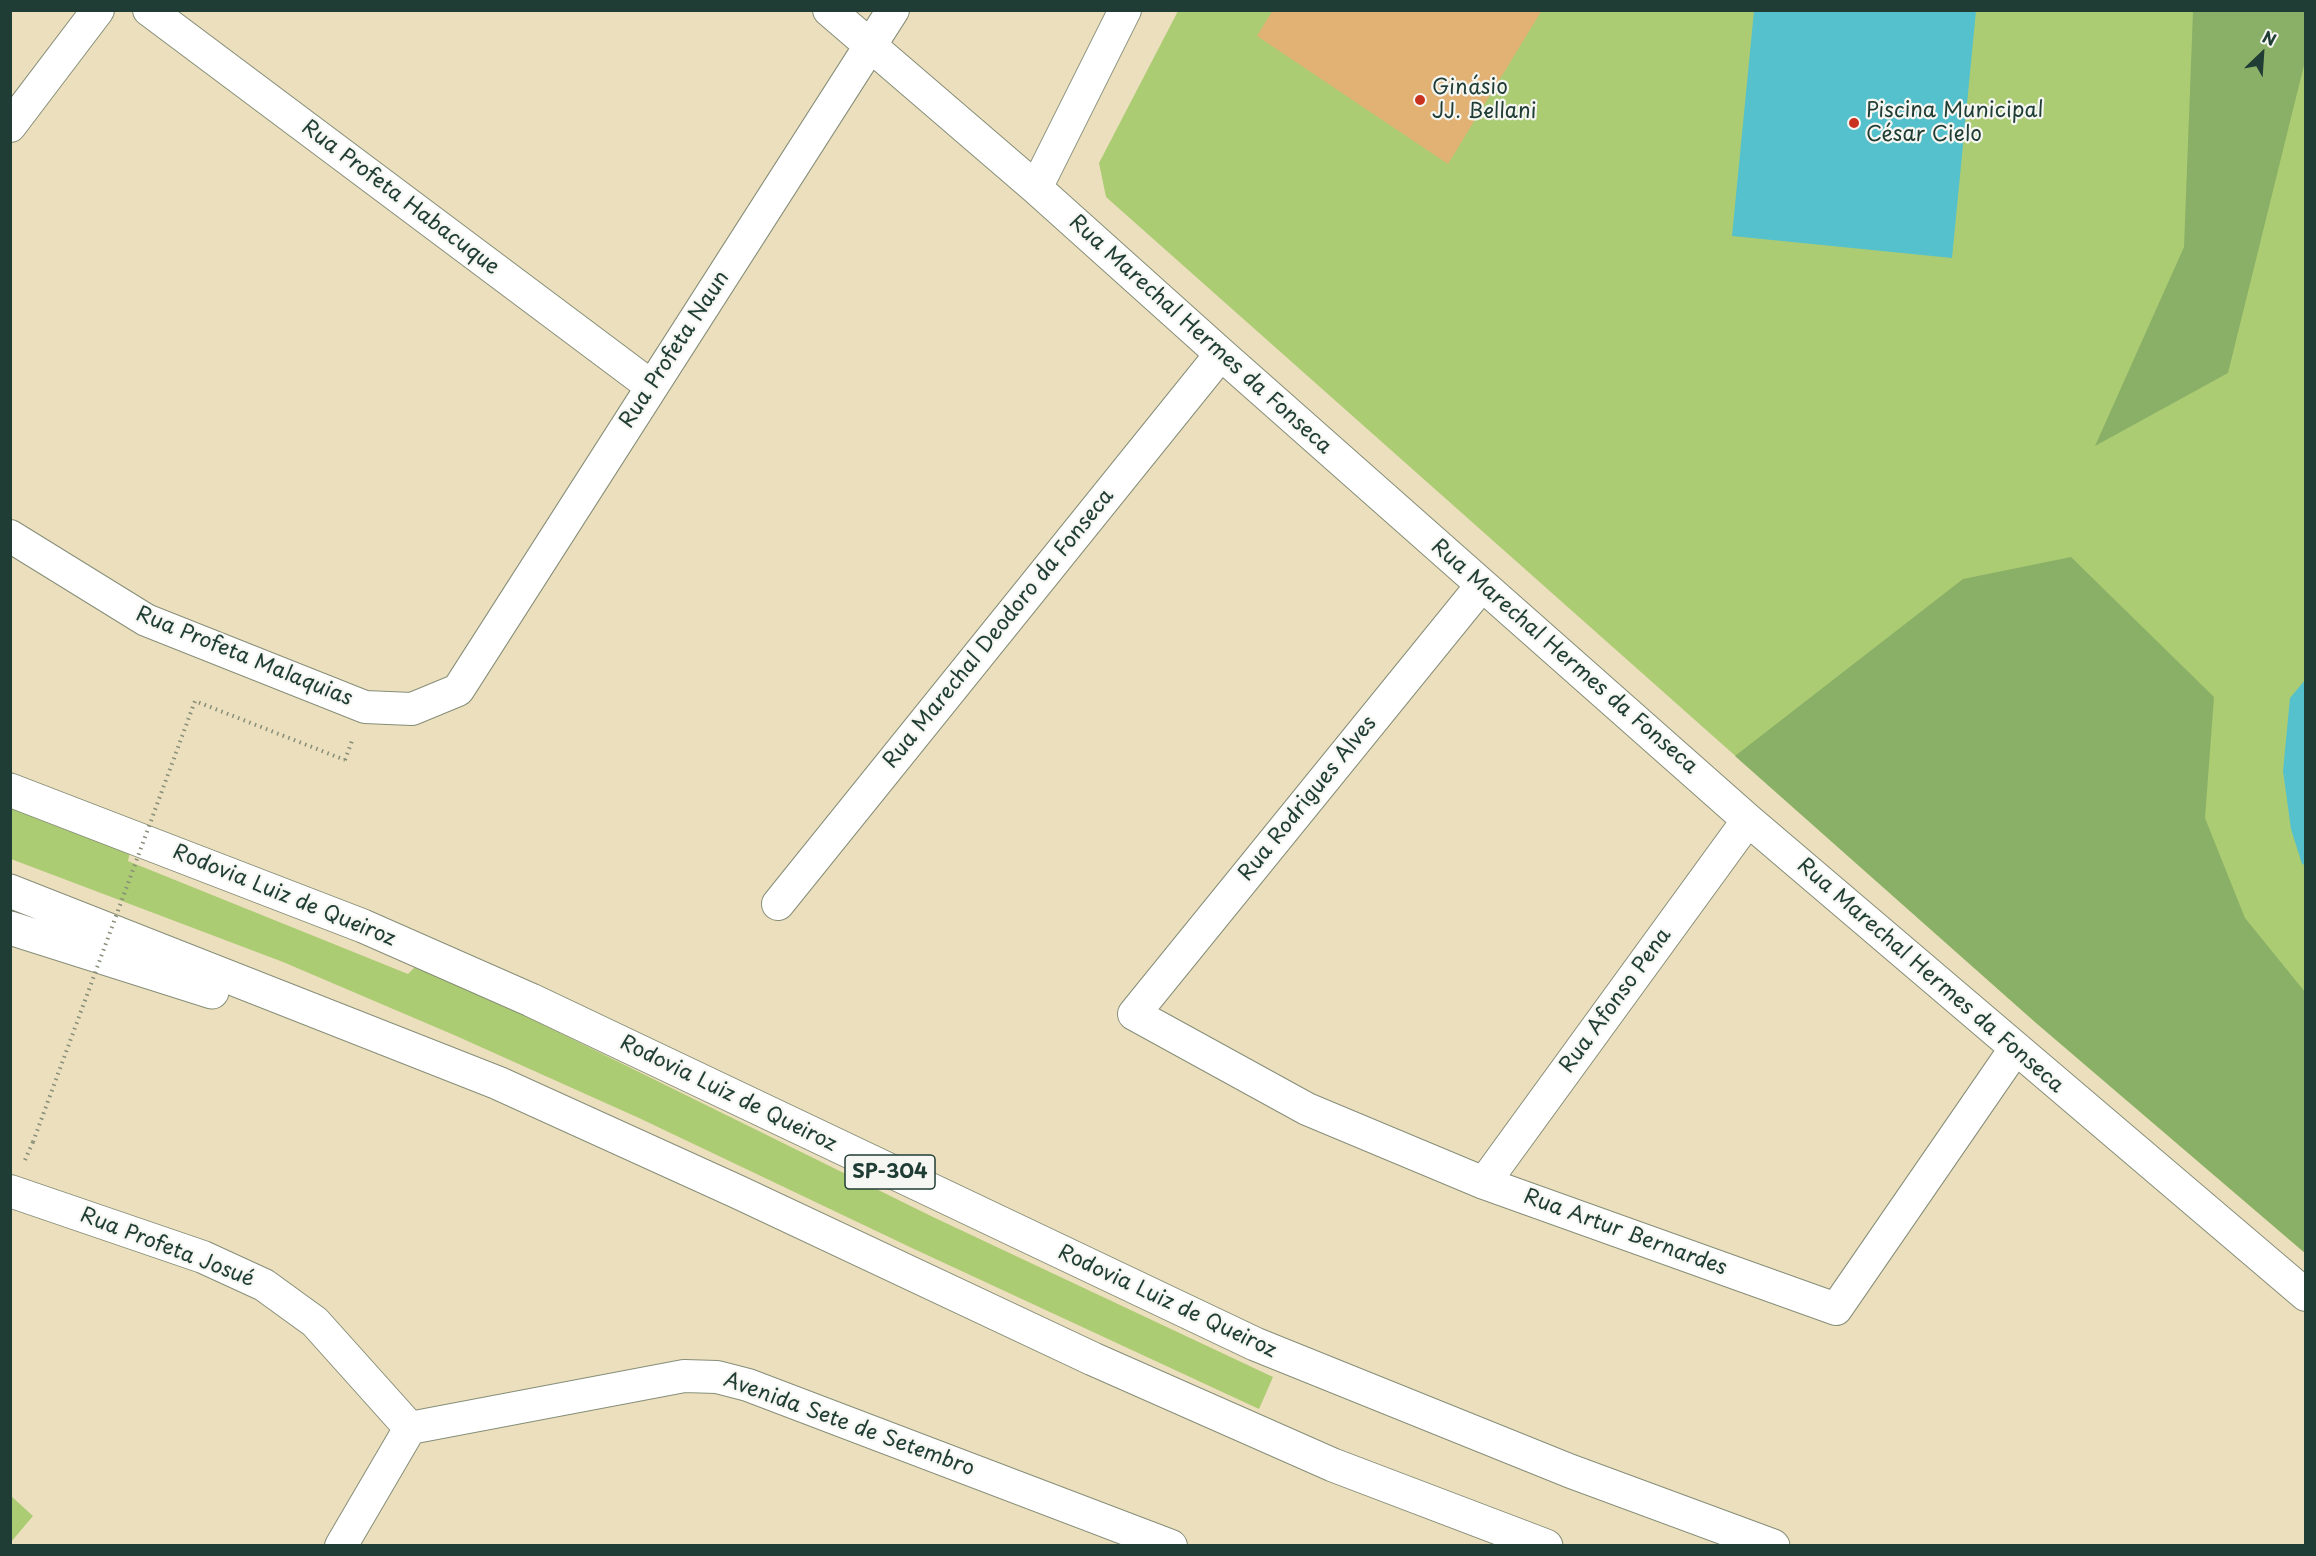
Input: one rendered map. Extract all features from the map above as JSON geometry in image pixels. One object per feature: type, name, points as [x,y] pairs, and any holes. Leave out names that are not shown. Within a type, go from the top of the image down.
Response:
[{"type":"highway","points":[[10,776],[363,926]]},
{"type":"highway","name":"Rodovia Luiz de Queiroz","points":[[10,790],[363,926],[531,1000],[1255,1344],[1570,1471],[1773,1545]]},
{"type":"highway","points":[[10,891],[498,1083],[1180,1398],[1333,1465],[1546,1545]]},
{"type":"highway","points":[[10,928],[498,1083]]},
{"type":"street","points":[[10,126],[98,10]]},
{"type":"street","name":"Rua Profeta Habacuque","points":[[149,10],[651,386]]},
{"type":"street","name":"Rua Marechal Hermes da Fonseca","points":[[829,10],[1036,188],[1748,820],[2306,1294]]},
{"type":"street","name":"Rua Profeta Naun","points":[[458,690],[893,10]]},
{"type":"street","points":[[1036,188],[1125,10]]},
{"type":"street","name":"Rua Marechal Deodoro da Fonseca","points":[[778,904],[1221,354]]},
{"type":"street","name":"Rua Profeta Malaquias","points":[[10,536],[146,620],[365,706],[412,709],[458,690]]},
{"type":"street","name":"Rua Rodrigues Alves","points":[[1134,1014],[1482,585]]},
{"type":"street","name":"Rua Afonso Pena","points":[[1484,1183],[1748,820]]},
{"type":"street","name":"Rua Artur Bernardes","points":[[1134,1014],[1307,1109],[1484,1183],[1836,1309],[2015,1049]]},
{"type":"street","name":"Rua Profeta Josué","points":[[10,1191],[203,1257],[264,1285],[315,1322],[410,1428]]},
{"type":"street","name":"Avenida Sete de Setembro","points":[[410,1428],[684,1376],[717,1377],[759,1389],[1158,1543]]},
{"type":"street","points":[[341,1545],[410,1428]]},
{"type":"path","points":[[33,1142],[195,701],[345,760]]},
{"type":"green space","points":[[1178,11],[2305,11],[2305,1253],[2035,1022],[1106,197],[1099,163]]},
{"type":"green space","points":[[2193,11],[2305,11],[2305,61],[2228,373],[2095,446],[2184,247]]},
{"type":"green space","points":[[2071,557],[2214,697],[2205,818],[2245,918],[2305,992],[2305,1253],[2035,1022],[1735,756],[1963,579]]},
{"type":"green space","points":[[10,807],[130,852],[128,861],[408,974],[416,966],[489,998],[933,1217],[1273,1377],[1259,1409],[639,1118],[454,1035],[283,962],[11,859]]},
{"type":"green space","points":[[11,1496],[33,1516],[11,1542]]},
{"type":"water","name":"Piscina Municipal César Cielo","points":[[1754,11],[1976,11],[1952,258],[1732,236]]},
{"type":"water","points":[[2305,680],[2305,865],[2302,864],[2291,829],[2283,771],[2290,698]]},
{"type":"building","name":"Ginásio JJ. Bellani","points":[[1273,10],[1542,10],[1448,164],[1257,36]]},
{"type":"place","name":"Ginásio JJ. Bellani","points":[[1420,100]]},
{"type":"place","name":"Piscina Municipal César Cielo","points":[[1854,123]]}]
